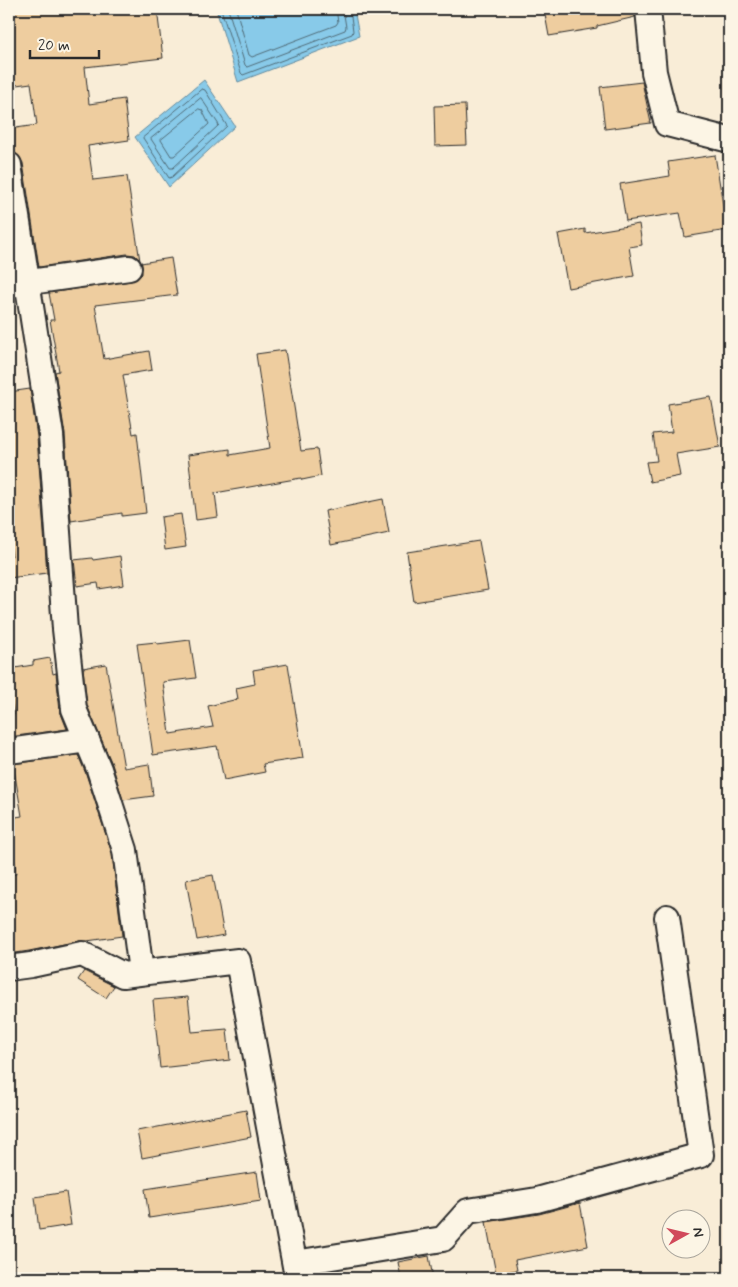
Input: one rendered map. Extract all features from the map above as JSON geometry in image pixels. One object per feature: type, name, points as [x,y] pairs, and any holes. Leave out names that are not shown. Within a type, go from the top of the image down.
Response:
[{"type":"street","points":[[648,9],[654,72],[667,124],[729,140]]},
{"type":"street","points":[[9,165],[18,284],[51,435],[65,629],[74,709],[99,769],[125,850],[141,972]]},
{"type":"street","points":[[18,284],[129,268]]},
{"type":"street","points":[[9,751],[87,740]]},
{"type":"street","points":[[9,968],[82,954],[123,975],[238,961],[296,1271],[443,1239],[468,1211],[537,1200],[700,1155],[667,917]]},
{"type":"water","points":[[216,9],[354,9],[359,36],[238,82]]},
{"type":"water","points":[[204,80],[235,126],[169,187],[135,137]]},
{"type":"building","points":[[9,9],[157,9],[163,58],[85,67],[89,104],[124,99],[129,140],[88,146],[93,180],[127,176],[140,261],[135,255],[127,254],[39,267],[23,163],[19,156],[11,152],[9,129],[37,125],[31,83],[9,86]]},
{"type":"building","points":[[544,9],[635,9],[635,17],[597,26],[597,28],[549,36]]},
{"type":"building","points":[[642,82],[651,123],[605,129],[600,87]]},
{"type":"building","points":[[465,105],[467,145],[435,146],[434,106]]},
{"type":"building","points":[[715,155],[727,230],[685,237],[680,213],[626,221],[620,184],[670,176],[668,162]]},
{"type":"building","points":[[639,224],[642,245],[629,247],[634,276],[568,288],[558,234],[585,229],[585,233]]},
{"type":"building","points":[[171,258],[177,295],[95,305],[104,359],[149,351],[152,370],[123,375],[133,434],[137,433],[146,513],[122,516],[122,513],[71,521],[65,434],[55,372],[59,371],[50,320],[54,320],[49,293],[131,281],[142,274],[141,263]]},
{"type":"building","points":[[285,350],[301,451],[317,449],[321,476],[215,493],[218,517],[196,520],[188,455],[230,449],[230,455],[270,448],[256,354]]},
{"type":"building","points":[[30,389],[37,437],[47,573],[9,578],[9,556],[12,556],[9,536],[9,392]]},
{"type":"building","points":[[711,397],[720,447],[676,454],[680,476],[650,482],[646,462],[657,461],[653,434],[672,432],[668,404]]},
{"type":"building","points":[[383,499],[389,533],[331,545],[325,511]]},
{"type":"building","points":[[181,514],[186,547],[165,550],[161,517]]},
{"type":"building","points":[[479,541],[488,590],[414,602],[407,552]]},
{"type":"building","points":[[120,556],[124,585],[99,589],[98,583],[77,586],[74,560],[92,558],[93,560]]},
{"type":"building","points":[[190,640],[196,678],[163,682],[170,734],[213,727],[208,706],[238,699],[236,688],[255,684],[253,670],[288,664],[303,758],[263,764],[265,772],[224,780],[217,746],[153,755],[137,644],[156,642],[157,644]]},
{"type":"building","points":[[50,658],[53,674],[56,673],[60,711],[67,729],[9,737],[9,716],[14,715],[9,669],[33,665],[33,661]]},
{"type":"building","points":[[106,664],[124,768],[149,764],[153,796],[123,800],[112,764],[87,706],[83,668]]},
{"type":"building","points":[[78,755],[112,853],[122,936],[79,941],[9,954],[9,875],[16,874],[10,818],[22,816],[13,764]]},
{"type":"building","points":[[213,875],[224,935],[197,940],[186,880]]},
{"type":"building","points":[[84,971],[114,986],[106,998],[78,980]]},
{"type":"building","points":[[188,997],[192,1032],[227,1029],[230,1060],[160,1068],[153,1000]]},
{"type":"building","points":[[246,1110],[251,1137],[142,1158],[137,1131]]},
{"type":"building","points":[[257,1172],[261,1201],[149,1218],[145,1189]]},
{"type":"building","points":[[66,1192],[71,1225],[39,1230],[35,1197]]},
{"type":"building","points":[[580,1203],[588,1246],[515,1260],[517,1270],[496,1274],[486,1222],[539,1214]]},
{"type":"building","points":[[429,1256],[433,1278],[401,1278],[398,1262]]}]
